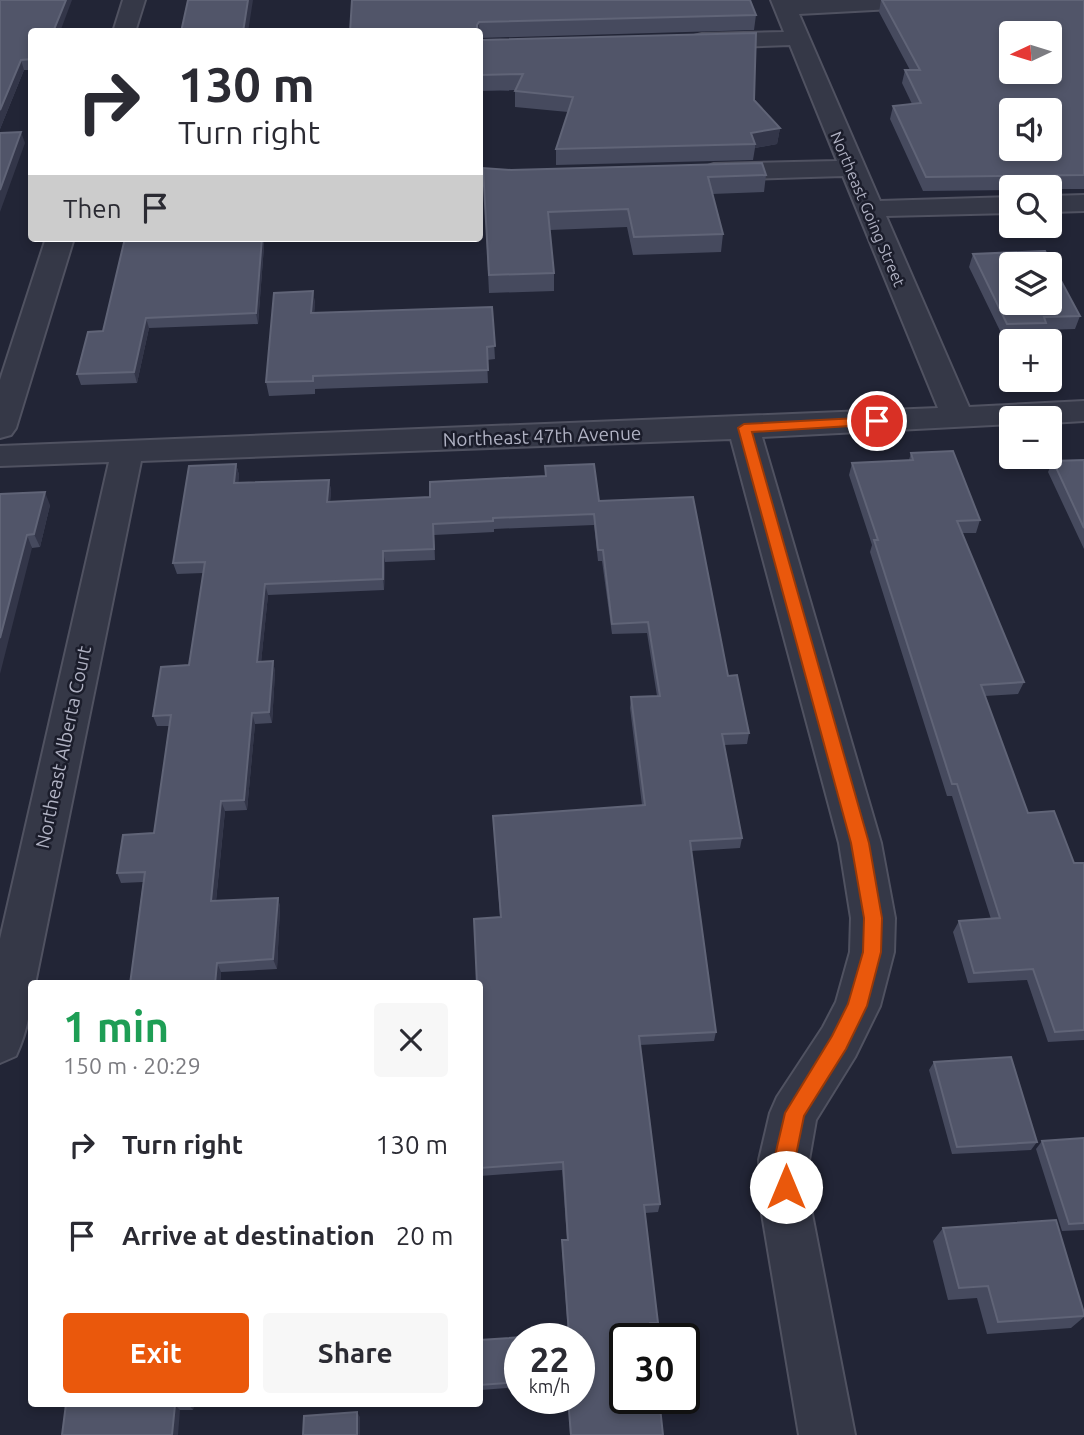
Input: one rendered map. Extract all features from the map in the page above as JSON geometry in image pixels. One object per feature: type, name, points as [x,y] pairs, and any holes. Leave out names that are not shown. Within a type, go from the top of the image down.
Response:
[{"type":"street","points":[[125,28],[134,0]]},
{"type":"street","points":[[784,4],[886,5],[948,0]]},
{"type":"street","name":"Northeast Going Street","points":[[784,4],[957,416]]},
{"type":"street","points":[[674,41],[798,38]]},
{"type":"street","points":[[689,173],[851,168]]},
{"type":"street","points":[[1062,204],[1084,203]]},
{"type":"street","points":[[868,209],[999,205]]},
{"type":"street","points":[[0,428],[59,242]]},
{"type":"street","name":"Northeast 47th Avenue","points":[[0,456],[744,428],[1084,411]]},
{"type":"street","points":[[744,428],[860,843],[873,918],[872,952],[857,1006],[839,1042],[794,1113],[785,1160],[787,1214],[827,1435]]},
{"type":"street","name":"Northeast Alberta Court","points":[[0,1041],[127,452]]},
{"type":"building","points":[[0,0],[66,0],[55,28],[28,28],[28,59],[21,60],[0,110]]},
{"type":"building","points":[[188,0],[248,0],[244,28],[182,28]]},
{"type":"building","points":[[352,0],[750,0],[756,15],[479,22],[477,28],[350,28]]},
{"type":"building","points":[[882,0],[1084,0],[1084,175],[926,177],[893,106],[921,103],[905,70],[920,70]]},
{"type":"building","points":[[756,33],[754,100],[780,128],[751,133],[755,144],[556,149],[573,97],[515,91],[523,74],[483,75],[483,40]]},
{"type":"building","points":[[21,132],[0,190],[0,133]]},
{"type":"building","points":[[762,163],[766,175],[708,177],[723,234],[634,237],[628,209],[548,212],[554,273],[489,275],[483,168],[511,170]]},
{"type":"building","points":[[124,242],[262,242],[256,313],[146,318],[134,372],[77,374],[88,332],[103,331]]},
{"type":"building","points":[[999,253],[999,308],[973,254]]},
{"type":"building","points":[[1062,283],[1080,316],[1044,317],[1046,323],[1007,324],[1003,315],[1062,315]]},
{"type":"building","points":[[313,291],[311,313],[492,307],[495,346],[487,347],[488,370],[313,376],[313,381],[266,382],[274,293]]},
{"type":"building","points":[[953,451],[980,520],[957,521],[1024,682],[981,685],[1028,813],[1054,811],[1074,863],[1084,863],[1084,1030],[1055,1032],[1033,969],[974,973],[959,921],[1000,918],[957,784],[952,784],[852,463],[913,460],[911,453]]},
{"type":"building","points":[[1084,460],[1084,528],[1057,469],[1062,469],[1062,461]]},
{"type":"building","points":[[236,464],[234,483],[329,480],[327,502],[430,497],[430,482],[546,476],[545,466],[594,464],[599,501],[693,497],[728,676],[737,675],[749,733],[722,734],[742,838],[690,841],[716,1032],[639,1036],[660,1204],[644,1205],[658,1323],[609,1323],[609,1414],[661,1414],[663,1435],[571,1435],[569,1414],[595,1414],[595,1323],[568,1323],[562,1240],[568,1240],[563,1162],[483,1168],[483,980],[477,980],[474,919],[501,917],[493,816],[645,805],[631,697],[660,696],[648,622],[612,624],[603,550],[598,550],[594,514],[493,518],[493,521],[433,524],[434,549],[383,551],[383,579],[265,584],[257,662],[273,661],[269,712],[252,713],[244,800],[221,801],[211,901],[278,898],[273,959],[217,963],[215,980],[131,980],[145,872],[117,873],[123,835],[154,833],[171,715],[153,716],[161,667],[189,665],[205,562],[173,563],[189,466]]},
{"type":"building","points":[[45,492],[34,534],[27,535],[0,638],[0,494]]},
{"type":"building","points":[[1011,1057],[1037,1142],[957,1147],[934,1062]]},
{"type":"building","points":[[1084,1138],[1084,1223],[1069,1224],[1042,1141]]},
{"type":"building","points":[[1056,1220],[1084,1316],[998,1322],[988,1286],[959,1288],[943,1228]]},
{"type":"building","points":[[504,1338],[504,1383],[483,1385],[483,1340]]},
{"type":"building","points":[[66,1407],[175,1407],[172,1435],[62,1435]]},
{"type":"building","points":[[357,1412],[357,1435],[303,1435],[304,1416]]},
{"type":"route","points":[[786,1187],[785,1160],[794,1113],[839,1042],[857,1006],[872,952],[873,918],[860,843],[744,428],[877,421]]}]
